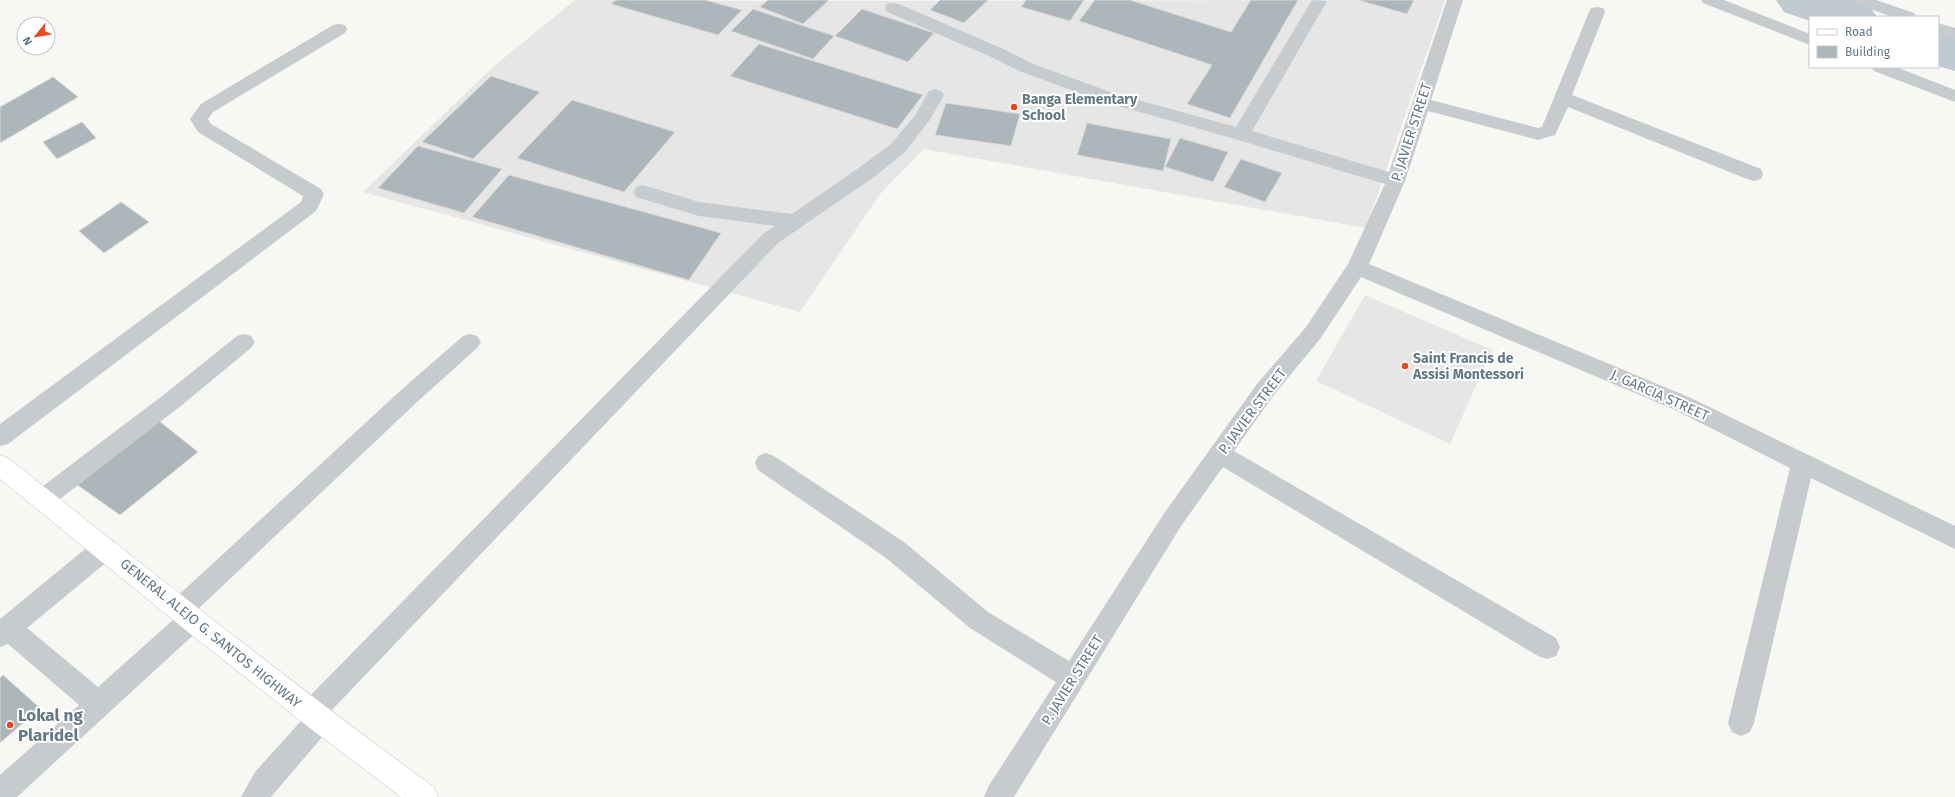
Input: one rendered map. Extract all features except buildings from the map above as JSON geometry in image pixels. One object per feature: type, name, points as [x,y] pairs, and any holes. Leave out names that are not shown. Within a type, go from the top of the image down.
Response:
[{"type":"main road","name":"GENERAL ALEJO G. SANTOS HIGHWAY","points":[[0,465],[43,498],[186,615],[316,716],[424,797]]},
{"type":"street","name":"P. JAVIER STREET","points":[[998,797],[1173,519],[1265,390],[1313,333],[1357,267],[1396,181],[1420,103],[1455,0]]},
{"type":"street","points":[[1709,0],[1809,40]]},
{"type":"street","points":[[1861,0],[1905,16]]},
{"type":"street","points":[[1241,134],[1319,1]]},
{"type":"street","points":[[893,8],[995,52],[1024,67],[1107,97],[1241,134],[1396,181]]},
{"type":"street","points":[[1420,103],[1538,134],[1549,131],[1597,12]]},
{"type":"street","points":[[1939,28],[1955,34]]},
{"type":"street","points":[[0,437],[309,206],[314,194],[204,128],[199,119],[207,108],[339,29]]},
{"type":"street","points":[[1883,68],[1955,96]]},
{"type":"street","points":[[255,797],[316,716],[715,295],[771,238],[867,172],[898,148],[923,117],[935,94]]},
{"type":"street","points":[[1563,98],[1754,174]]},
{"type":"street","points":[[643,192],[699,210],[795,221]]},
{"type":"street","name":"J. GARCIA STREET","points":[[1357,267],[1683,404],[1955,538]]},
{"type":"street","points":[[43,498],[174,399],[244,342]]},
{"type":"street","points":[[0,794],[99,705],[186,615],[408,397],[470,342]]},
{"type":"street","points":[[1220,454],[1546,646]]},
{"type":"street","points":[[1741,723],[1803,463]]},
{"type":"street","points":[[766,464],[895,550],[979,620],[1073,678]]},
{"type":"street","points":[[99,705],[4,632],[104,548]]},
{"type":"shaded area","name":"Banga Elementary School","points":[[575,0],[1445,0],[1366,228],[924,149],[880,194],[800,312],[363,192],[494,66]]},
{"type":"shaded area","name":"Saint Francis de Assisi Montessori","points":[[1365,295],[1492,350],[1450,444],[1316,381]]},
{"type":"waterway","points":[[1803,0],[1847,16]]},
{"type":"waterway","points":[[1939,47],[1955,53]]},
{"type":"place","name":"Banga Elementary School","points":[[1014,107]]},
{"type":"place","name":"Saint Francis de Assisi Montessori","points":[[1405,366]]},
{"type":"place","name":"Lokal ng Plaridel","points":[[10,725]]}]
